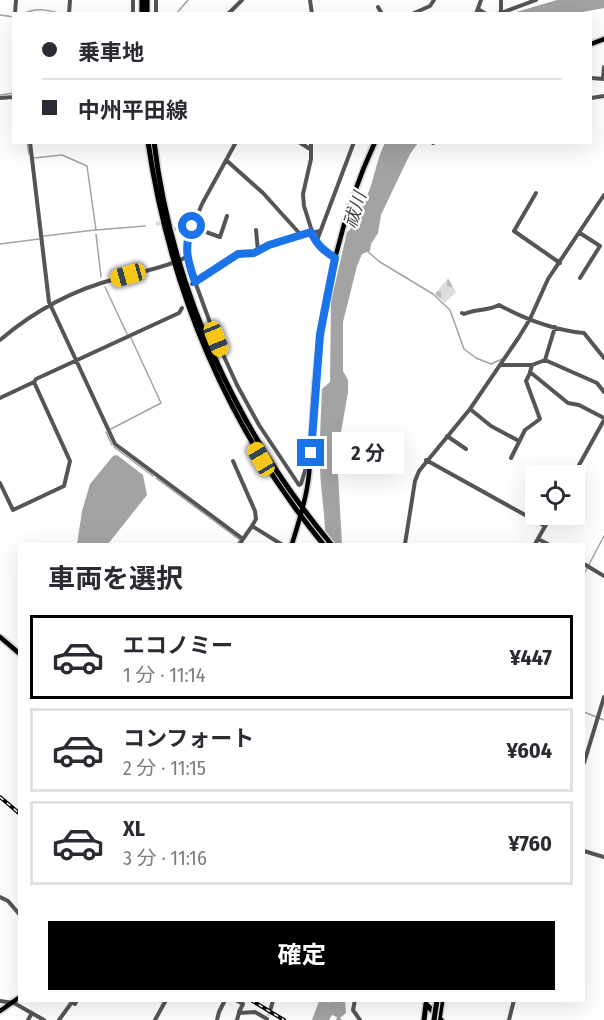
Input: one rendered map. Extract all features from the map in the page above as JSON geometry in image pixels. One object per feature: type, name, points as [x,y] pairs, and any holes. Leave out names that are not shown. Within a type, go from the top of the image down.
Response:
[{"type":"highway","points":[[148,144],[162,220],[202,330],[223,376],[266,456],[322,543]]},
{"type":"highway","points":[[154,144],[176,262]]},
{"type":"highway","points":[[311,525],[330,543]]},
{"type":"highway","points":[[425,1002],[438,1019]]},
{"type":"highway","points":[[424,1020],[425,1002]]},
{"type":"highway","points":[[437,1002],[438,1019]]},
{"type":"highway","points":[[438,1019],[442,1002]]},
{"type":"main road","points":[[292,543],[309,480],[320,334],[335,258],[359,178],[374,144]]},
{"type":"main road","points":[[0,637],[18,652]]},
{"type":"main road","points":[[0,1011],[18,999]]},
{"type":"street","points":[[230,12],[242,0]]},
{"type":"street","points":[[422,12],[435,0]]},
{"type":"street","points":[[477,11],[481,0]]},
{"type":"street","points":[[517,6],[518,0]]},
{"type":"street","points":[[503,12],[536,0]]},
{"type":"street","points":[[378,7],[381,12]]},
{"type":"street","points":[[604,67],[604,79]]},
{"type":"street","points":[[30,144],[51,306],[115,444],[243,539]]},
{"type":"street","points":[[236,144],[192,226],[186,257],[194,283],[237,385],[259,425],[299,485],[311,453]]},
{"type":"street","points":[[302,144],[310,149]]},
{"type":"street","points":[[311,144],[310,163],[303,194],[304,206],[316,244],[335,258]]},
{"type":"street","points":[[316,244],[353,144]]},
{"type":"street","points":[[226,159],[263,193],[301,235]]},
{"type":"street","points":[[536,193],[514,231],[560,263]]},
{"type":"street","points":[[405,543],[415,481],[426,460],[470,409],[500,365],[530,320],[548,279],[604,195]]},
{"type":"street","points":[[192,226],[220,237],[227,216]]},
{"type":"street","points":[[177,229],[189,234]]},
{"type":"street","points":[[256,231],[258,251]]},
{"type":"street","points":[[194,283],[218,269],[235,255],[258,251],[269,245],[320,231]]},
{"type":"street","points":[[579,278],[600,246],[580,233]]},
{"type":"street","points":[[0,340],[51,306],[101,283],[176,262],[186,257]]},
{"type":"street","points":[[462,313],[464,315],[499,305],[530,320],[584,333],[604,358]]},
{"type":"street","points":[[0,398],[179,313],[182,308]]},
{"type":"street","points":[[545,360],[555,327]]},
{"type":"street","points":[[500,365],[532,365],[545,360],[597,383],[604,392]]},
{"type":"street","points":[[511,458],[525,430],[540,419],[526,381],[532,365]]},
{"type":"street","points":[[530,373],[568,403],[581,406],[604,419],[579,465]]},
{"type":"street","points":[[0,483],[13,510],[66,483],[70,461],[34,382]]},
{"type":"street","points":[[470,409],[491,426],[519,441]]},
{"type":"street","points":[[447,436],[466,449]]},
{"type":"street","points":[[426,460],[545,526],[536,543]]},
{"type":"street","points":[[233,461],[255,511],[256,519],[241,543]]},
{"type":"street","points":[[252,526],[279,543]]},
{"type":"street","points":[[538,539],[546,543]]},
{"type":"street","points":[[585,565],[604,576]]},
{"type":"street","points":[[585,759],[604,697]]},
{"type":"street","points":[[596,720],[604,723]]},
{"type":"street","points":[[585,851],[604,857]]},
{"type":"street","points":[[0,897],[8,901],[18,913]]},
{"type":"street","points":[[0,1001],[14,1003],[44,1020]]},
{"type":"street","points":[[59,1020],[72,1002]]},
{"type":"street","points":[[156,1020],[165,1002]]},
{"type":"street","points":[[217,1020],[224,1002]]},
{"type":"street","points":[[237,1020],[243,1004],[240,1002]]},
{"type":"street","points":[[271,1008],[272,1002]]},
{"type":"street","points":[[355,1002],[353,1010],[360,1020]]},
{"type":"street","points":[[509,1020],[514,1002]]},
{"type":"street","points":[[239,1013],[255,1012],[268,1018]]},
{"type":"street","points":[[28,1020],[32,1013]]},
{"type":"green space","points":[[448,278],[456,292],[445,303],[435,294]]},
{"type":"shaded area","points":[[557,0],[604,0],[604,8],[582,12],[516,12]]},
{"type":"shaded area","points":[[385,144],[417,144],[410,154],[381,215],[378,233],[371,244],[370,251],[362,254],[343,322],[343,371],[348,380],[348,392],[340,438],[338,474],[342,543],[325,543],[320,439],[322,389],[330,382],[331,302],[347,232],[352,227],[367,196]]},
{"type":"shaded area","points":[[117,455],[143,475],[147,495],[109,543],[77,543],[82,511],[90,484],[113,456]]},
{"type":"shaded area","points":[[319,1002],[345,1002],[346,1013],[340,1018],[342,1020],[336,1020],[337,1017],[332,1015],[329,1020],[312,1020]]},
{"type":"waterway","points":[[178,12],[188,0]]},
{"type":"waterway","points":[[28,12],[38,10],[54,12]]},
{"type":"waterway","points":[[0,15],[12,17]]},
{"type":"waterway","points":[[0,95],[12,93]]},
{"type":"waterway","points":[[27,144],[29,154]]},
{"type":"waterway","points":[[34,158],[62,155],[87,166],[96,230],[145,226]]},
{"type":"waterway","points":[[44,236],[95,230]]},
{"type":"waterway","points":[[96,234],[101,277]]},
{"type":"waterway","points":[[0,244],[39,239]]},
{"type":"waterway","points":[[367,251],[380,262],[433,294],[450,310],[464,349],[476,358],[491,364],[502,359]]},
{"type":"waterway","points":[[105,287],[127,334]]},
{"type":"waterway","points":[[111,429],[161,403],[131,338]]},
{"type":"waterway","points":[[106,432],[112,445]]},
{"type":"waterway","points":[[114,447],[153,476]]},
{"type":"waterway","points":[[156,478],[240,540],[238,543]]},
{"type":"waterway","points":[[585,572],[604,536]]},
{"type":"waterway","points":[[585,712],[604,720]]},
{"type":"tunnel","points":[[156,223],[177,229]]},
{"type":"tunnel","points":[[268,1016],[271,1008]]},
{"type":"railway","points":[[0,797],[18,812]]},
{"type":"railway","points":[[254,1002],[284,1020]]},
{"type":"route","points":[[192,226],[187,240],[186,257],[195,282],[218,269],[235,255],[254,253],[269,245],[311,232],[316,244],[335,258],[320,334],[315,376],[311,453]]},
{"type":"water label","name":"祓川","points":[[355,210]]}]
